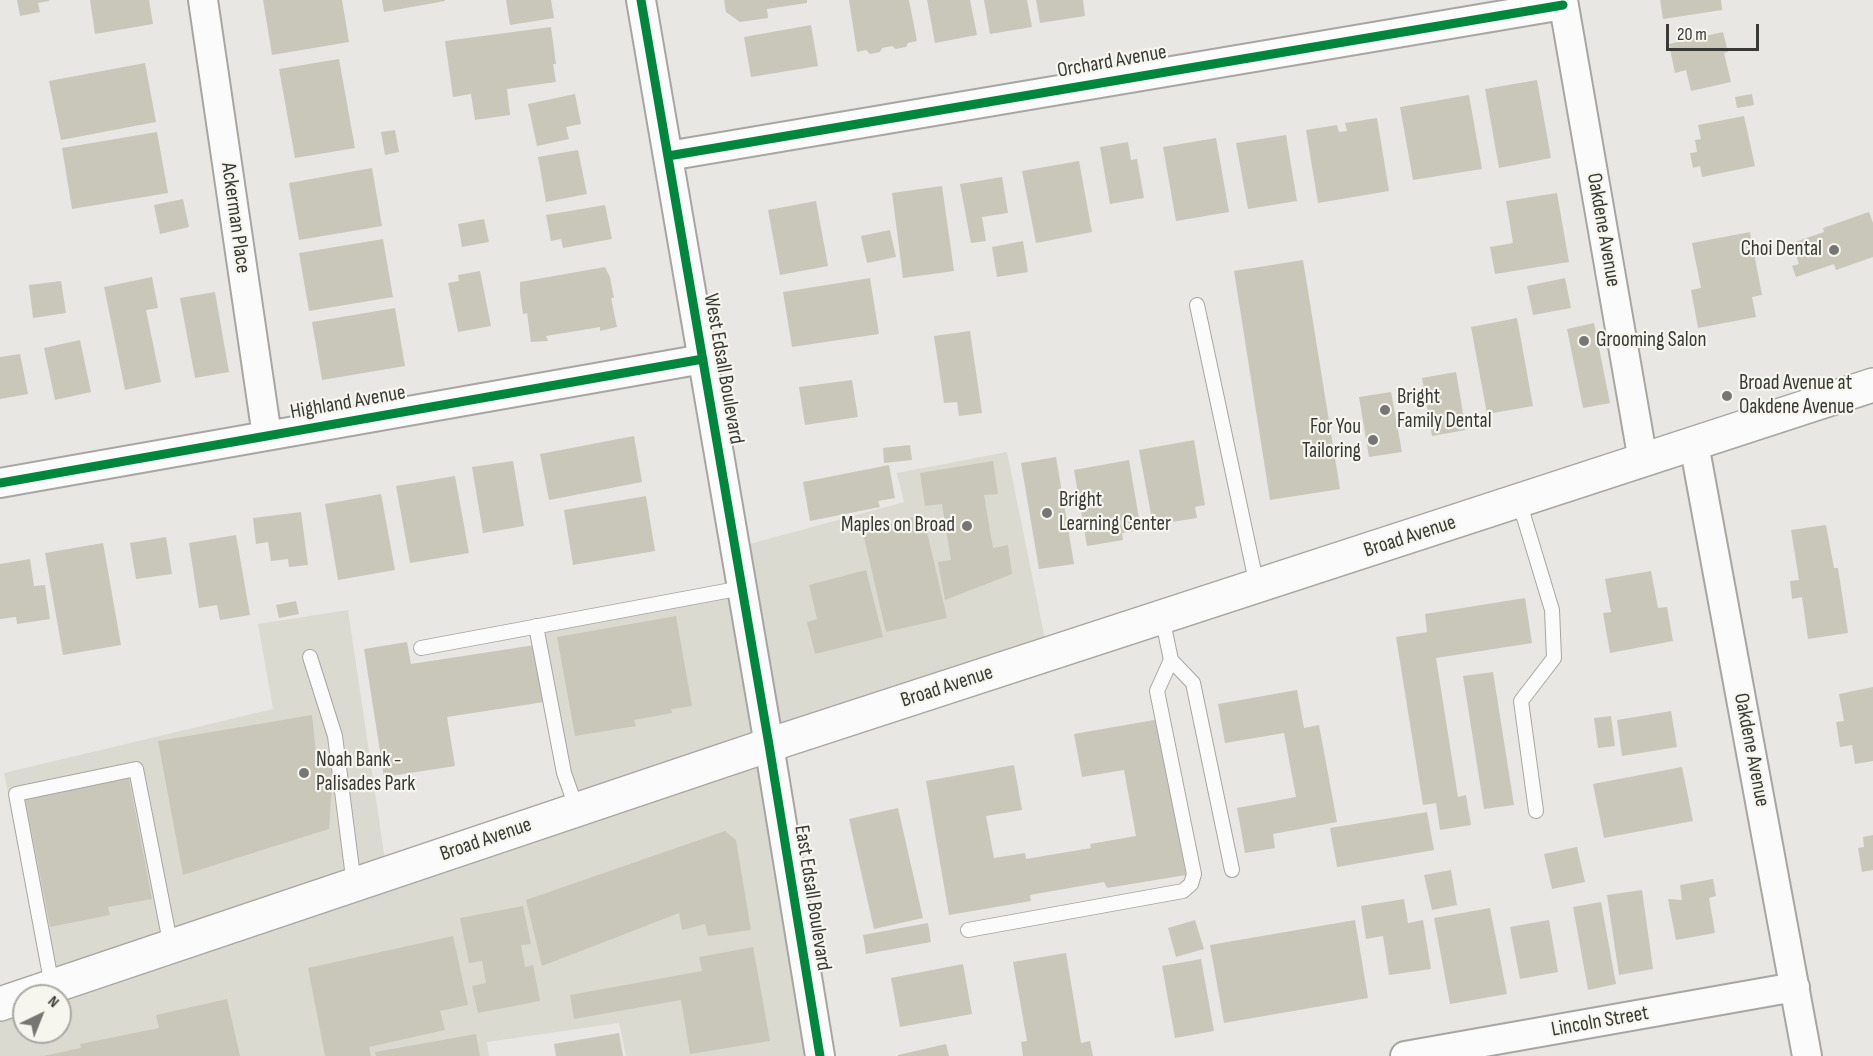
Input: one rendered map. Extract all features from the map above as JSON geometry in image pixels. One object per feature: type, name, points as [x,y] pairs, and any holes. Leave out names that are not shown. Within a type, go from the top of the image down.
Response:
[{"type":"main road","name":"Broad Avenue","points":[[58,984],[769,745],[1873,385]]},
{"type":"street","name":"Ackerman Place","points":[[203,0],[267,436]]},
{"type":"street","name":"West Edsall Boulevard","points":[[641,0],[769,745]]},
{"type":"street","name":"Orchard Avenue","points":[[668,156],[1563,2]]},
{"type":"street","name":"Oakdene Avenue","points":[[1563,2],[1643,461]]},
{"type":"street","name":"Highland Avenue","points":[[0,483],[703,359]]},
{"type":"street","name":"Oakdene Avenue","points":[[1694,444],[1807,1056]]},
{"type":"street","name":"East Edsall Boulevard","points":[[769,745],[820,1056]]},
{"type":"street","name":"Lincoln Street","points":[[1405,1056],[1795,987]]},
{"type":"lane","points":[[1197,305],[1257,586]]},
{"type":"lane","points":[[1519,501],[1552,610],[1554,658],[1521,701],[1536,811]]},
{"type":"lane","points":[[421,648],[742,588]]},
{"type":"lane","points":[[1162,617],[1171,660],[1193,683],[1232,870]]},
{"type":"lane","points":[[536,626],[564,773],[577,810]]},
{"type":"lane","points":[[310,657],[335,736],[354,885]]},
{"type":"lane","points":[[968,930],[1183,891],[1191,884],[1194,874],[1157,691],[1171,660]]},
{"type":"lane","points":[[52,984],[16,794],[136,769],[171,946]]},
{"type":"shaded area","points":[[1007,452],[1048,654],[769,745],[819,1053],[801,1056],[626,1056],[619,1023],[487,1042],[489,1056],[0,1056],[0,1004],[12,1000],[12,1044],[72,1044],[72,984],[47,984],[4,773],[273,709],[258,624],[348,610],[387,873],[577,810],[536,626],[742,588],[735,548],[904,502],[897,473]]},
{"type":"building","points":[[17,0],[49,1],[38,3],[40,12],[20,16]]},
{"type":"building","points":[[90,0],[149,0],[153,24],[95,34]]},
{"type":"building","points":[[263,0],[342,0],[349,42],[272,55]]},
{"type":"building","points":[[382,0],[445,0],[445,1],[384,12]]},
{"type":"building","points":[[506,0],[551,0],[554,18],[510,25]]},
{"type":"building","points":[[724,0],[807,0],[807,3],[767,9],[768,18],[740,22],[726,12]]},
{"type":"building","points":[[849,0],[909,0],[917,41],[908,43],[906,47],[896,49],[892,46],[870,54],[866,50],[857,52]]},
{"type":"building","points":[[927,0],[970,0],[977,35],[935,43]]},
{"type":"building","points":[[984,0],[1027,0],[1032,27],[990,34]]},
{"type":"building","points":[[1036,0],[1083,0],[1085,16],[1040,23]]},
{"type":"building","points":[[1660,0],[1721,0],[1722,10],[1663,19]]},
{"type":"building","points":[[811,25],[818,66],[751,77],[744,37]]},
{"type":"building","points":[[551,27],[556,82],[507,89],[510,115],[475,120],[471,94],[453,97],[445,41]]},
{"type":"building","points":[[1723,32],[1728,52],[1724,53],[1731,82],[1691,91],[1686,70],[1675,73],[1669,44]]},
{"type":"building","points":[[339,59],[355,148],[295,158],[279,69]]},
{"type":"building","points":[[145,63],[156,122],[61,140],[49,81]]},
{"type":"building","points":[[1537,80],[1551,158],[1499,168],[1485,89]]},
{"type":"building","points":[[575,94],[581,124],[566,127],[569,139],[537,146],[528,104]]},
{"type":"building","points":[[1752,94],[1754,105],[1737,108],[1735,97]]},
{"type":"building","points":[[1469,95],[1482,169],[1413,180],[1400,107]]},
{"type":"building","points":[[1744,116],[1755,166],[1702,177],[1700,166],[1693,168],[1690,153],[1697,152],[1695,140],[1701,139],[1698,125]]},
{"type":"building","points":[[1377,118],[1389,191],[1318,203],[1306,130],[1337,125],[1339,132],[1347,131],[1345,123]]},
{"type":"building","points":[[395,130],[399,152],[385,155],[381,132]]},
{"type":"building","points":[[157,132],[168,193],[72,209],[62,148]]},
{"type":"building","points":[[1286,135],[1297,201],[1248,209],[1236,143]]},
{"type":"building","points":[[1216,138],[1229,212],[1176,221],[1163,147]]},
{"type":"building","points":[[1128,142],[1131,160],[1137,159],[1144,198],[1110,204],[1100,147]]},
{"type":"building","points":[[578,150],[587,194],[546,202],[538,157]]},
{"type":"building","points":[[1079,161],[1092,232],[1036,243],[1022,171]]},
{"type":"building","points":[[372,168],[382,226],[299,240],[289,183]]},
{"type":"building","points":[[1002,177],[1008,213],[982,217],[986,241],[971,243],[960,184]]},
{"type":"building","points":[[942,186],[954,271],[903,278],[892,193]]},
{"type":"building","points":[[1557,193],[1569,262],[1495,274],[1490,247],[1513,243],[1506,201]]},
{"type":"building","points":[[183,199],[189,227],[160,234],[154,205]]},
{"type":"building","points":[[816,201],[828,266],[780,275],[768,210]]},
{"type":"building","points":[[605,205],[612,239],[563,248],[561,239],[551,241],[546,215]]},
{"type":"building","name":"Choi Dental","points":[[1869,212],[1873,223],[1873,257],[1836,270],[1834,264],[1796,277],[1792,266],[1799,264],[1792,243],[1824,232],[1823,228]]},
{"type":"building","points":[[484,219],[489,242],[462,247],[458,224]]},
{"type":"building","points":[[890,230],[896,257],[867,263],[861,236]]},
{"type":"building","points":[[1750,232],[1762,295],[1752,297],[1756,317],[1698,328],[1691,290],[1701,288],[1692,243]]},
{"type":"building","points":[[383,239],[393,297],[309,311],[299,253]]},
{"type":"building","points":[[1023,241],[1028,272],[997,277],[992,247]]},
{"type":"building","points":[[1303,260],[1340,489],[1270,500],[1234,271]]},
{"type":"building","points":[[605,267],[610,277],[614,298],[611,298],[617,327],[600,331],[600,327],[546,336],[548,341],[531,342],[527,313],[523,314],[520,282]]},
{"type":"building","points":[[480,271],[491,326],[458,332],[448,283],[459,281],[458,275]]},
{"type":"building","points":[[152,277],[158,308],[146,310],[161,382],[125,390],[104,287]]},
{"type":"building","points":[[870,278],[879,334],[792,347],[783,292]]},
{"type":"building","points":[[1565,278],[1571,308],[1533,315],[1527,286]]},
{"type":"building","points":[[61,281],[66,313],[33,318],[29,285]]},
{"type":"building","points":[[215,292],[229,372],[195,378],[180,298]]},
{"type":"building","points":[[395,308],[405,366],[322,380],[312,322]]},
{"type":"building","points":[[1517,318],[1533,406],[1487,414],[1471,327]]},
{"type":"building","points":[[1594,323],[1610,403],[1583,408],[1567,329]]},
{"type":"building","points":[[970,331],[982,413],[959,416],[957,402],[944,403],[934,336]]},
{"type":"building","points":[[80,340],[91,392],[55,400],[44,348]]},
{"type":"building","points":[[20,354],[28,394],[0,399],[0,357]]},
{"type":"building","points":[[1456,372],[1466,430],[1432,436],[1422,378]]},
{"type":"building","points":[[852,380],[858,417],[805,425],[799,387]]},
{"type":"building","points":[[1391,392],[1402,452],[1369,457],[1359,397]]},
{"type":"building","points":[[634,436],[642,482],[549,500],[540,454]]},
{"type":"building","points":[[1194,440],[1205,505],[1195,507],[1197,518],[1153,525],[1139,450]]},
{"type":"building","points":[[910,445],[912,460],[884,463],[883,448]]},
{"type":"building","name":"Bright Learning Center","points":[[1056,457],[1074,564],[1039,569],[1021,463]]},
{"type":"building","points":[[1129,460],[1141,530],[1122,533],[1123,540],[1087,546],[1074,470]]},
{"type":"building","points":[[513,461],[524,526],[483,533],[472,467]]},
{"type":"building","name":"Maples on Broad","points":[[993,461],[998,494],[984,495],[993,548],[1008,545],[1012,574],[945,600],[938,562],[951,560],[942,504],[925,506],[920,473]]},
{"type":"building","points":[[889,465],[895,498],[878,501],[880,507],[810,521],[803,482]]},
{"type":"building","points":[[455,476],[469,553],[410,563],[396,486]]},
{"type":"building","points":[[381,494],[395,570],[338,580],[325,504]]},
{"type":"building","points":[[646,496],[655,551],[573,565],[564,510]]},
{"type":"building","points":[[301,512],[308,565],[289,567],[288,559],[271,561],[268,542],[256,544],[253,518]]},
{"type":"building","points":[[923,515],[947,618],[886,632],[862,529]]},
{"type":"building","points":[[1826,525],[1834,568],[1838,568],[1848,633],[1808,639],[1802,597],[1792,599],[1790,581],[1799,580],[1791,530]]},
{"type":"building","points":[[236,535],[250,615],[220,620],[217,605],[199,608],[189,543]]},
{"type":"building","points":[[166,537],[172,574],[136,579],[130,543]]},
{"type":"building","points":[[103,543],[121,645],[63,655],[45,553]]},
{"type":"building","points":[[30,559],[34,586],[45,585],[50,619],[17,624],[16,617],[0,619],[0,564]]},
{"type":"building","points":[[866,570],[883,637],[815,654],[807,622],[817,619],[809,585]]},
{"type":"building","points":[[1651,571],[1658,608],[1667,607],[1673,641],[1610,653],[1603,613],[1611,612],[1605,579]]},
{"type":"building","points":[[1525,598],[1532,643],[1436,658],[1458,797],[1466,795],[1471,825],[1440,830],[1436,803],[1423,805],[1396,637],[1427,632],[1425,614]]},
{"type":"building","points":[[296,601],[299,614],[279,618],[276,605]]},
{"type":"building","points":[[676,616],[692,706],[671,709],[672,713],[634,720],[636,726],[575,736],[557,637]]},
{"type":"building","points":[[407,642],[411,664],[535,645],[544,702],[447,717],[455,766],[384,777],[364,649]]},
{"type":"building","points":[[1493,672],[1514,805],[1484,809],[1463,676]]},
{"type":"building","points":[[1873,687],[1873,761],[1855,764],[1852,745],[1840,747],[1836,722],[1844,721],[1839,694]]},
{"type":"building","points":[[1297,690],[1304,728],[1319,725],[1337,822],[1273,834],[1275,848],[1245,853],[1237,808],[1296,797],[1284,733],[1225,743],[1218,704]]},
{"type":"building","points":[[1671,711],[1677,747],[1622,756],[1617,720]]},
{"type":"building","points":[[312,715],[316,753],[327,751],[333,772],[329,829],[183,875],[158,741]]},
{"type":"building","points":[[1611,716],[1615,746],[1598,748],[1594,718]]},
{"type":"building","points":[[1160,719],[1186,875],[1107,888],[1104,882],[1030,895],[1031,901],[949,915],[926,781],[1014,765],[1022,810],[986,816],[994,858],[1025,853],[1026,859],[1091,848],[1090,844],[1136,836],[1124,770],[1082,777],[1074,734]]},
{"type":"building","points":[[1682,767],[1693,821],[1604,838],[1593,784]]},
{"type":"building","points":[[129,778],[152,899],[108,907],[110,915],[50,927],[25,798]]},
{"type":"building","points":[[898,808],[923,918],[874,929],[849,819]]},
{"type":"building","points":[[1427,812],[1434,850],[1337,867],[1330,828]]},
{"type":"building","points":[[725,831],[736,840],[751,930],[708,936],[705,924],[682,930],[679,913],[542,966],[526,900]]},
{"type":"building","points":[[1873,835],[1873,870],[1862,872],[1858,848],[1864,847],[1863,837]]},
{"type":"building","points":[[1577,847],[1585,882],[1552,889],[1544,854]]},
{"type":"building","points":[[1451,870],[1457,905],[1432,910],[1424,875]]},
{"type":"building","points":[[1713,879],[1716,896],[1709,898],[1715,933],[1676,940],[1668,899],[1682,900],[1680,885]]},
{"type":"building","points":[[1642,890],[1653,969],[1619,975],[1607,895]]},
{"type":"building","points":[[1404,899],[1408,923],[1423,920],[1431,969],[1389,975],[1383,936],[1366,939],[1361,906]]},
{"type":"building","points":[[1601,902],[1616,984],[1588,990],[1573,907]]},
{"type":"building","points":[[523,906],[531,944],[521,945],[525,967],[533,965],[540,1001],[478,1013],[472,986],[486,983],[482,961],[469,963],[460,918]]},
{"type":"building","points":[[1490,908],[1507,994],[1450,1004],[1434,918]]},
{"type":"building","points":[[1195,920],[1204,949],[1176,957],[1168,928]]},
{"type":"building","points":[[1355,920],[1368,998],[1224,1023],[1210,945]]},
{"type":"building","points":[[1549,920],[1558,972],[1520,979],[1510,927]]},
{"type":"building","points":[[928,923],[931,942],[866,954],[863,935]]},
{"type":"building","points":[[453,936],[468,1005],[440,1011],[445,1030],[369,1047],[371,1056],[325,1056],[308,968]]},
{"type":"building","points":[[753,947],[770,1041],[690,1054],[681,1000],[574,1019],[570,995],[702,971],[699,957]]},
{"type":"building","points":[[1066,953],[1081,1043],[1090,1041],[1093,1056],[1023,1056],[1021,1042],[1027,1041],[1013,962]]},
{"type":"building","points":[[1201,959],[1214,1031],[1175,1038],[1162,966]]},
{"type":"building","points":[[963,964],[972,1014],[900,1027],[891,978]]},
{"type":"building","points":[[227,999],[240,1056],[43,1056],[81,1048],[80,1044],[159,1028],[156,1015]]},
{"type":"building","points":[[619,1033],[623,1056],[556,1056],[554,1044]]},
{"type":"building","points":[[476,1034],[480,1056],[376,1056],[375,1052]]},
{"type":"building","points":[[946,1044],[949,1056],[898,1056],[898,1055]]},
{"type":"cycle path","points":[[641,0],[820,1056]]},
{"type":"cycle path","points":[[668,156],[1563,5]]},
{"type":"cycle path","points":[[0,483],[703,359]]},
{"type":"place","name":"Choi Dental","points":[[1834,250]]},
{"type":"place","name":"Grooming Salon","points":[[1584,341]]},
{"type":"place","name":"Broad Avenue at Oakdene Avenue","points":[[1727,396]]},
{"type":"place","name":"Bright Family Dental","points":[[1385,410]]},
{"type":"place","name":"For You Tailoring","points":[[1373,440]]},
{"type":"place","name":"Bright Learning Center","points":[[1047,513]]},
{"type":"place","name":"Maples on Broad","points":[[967,526]]},
{"type":"place","name":"Noah Bank - Palisades Park","points":[[304,773]]}]
